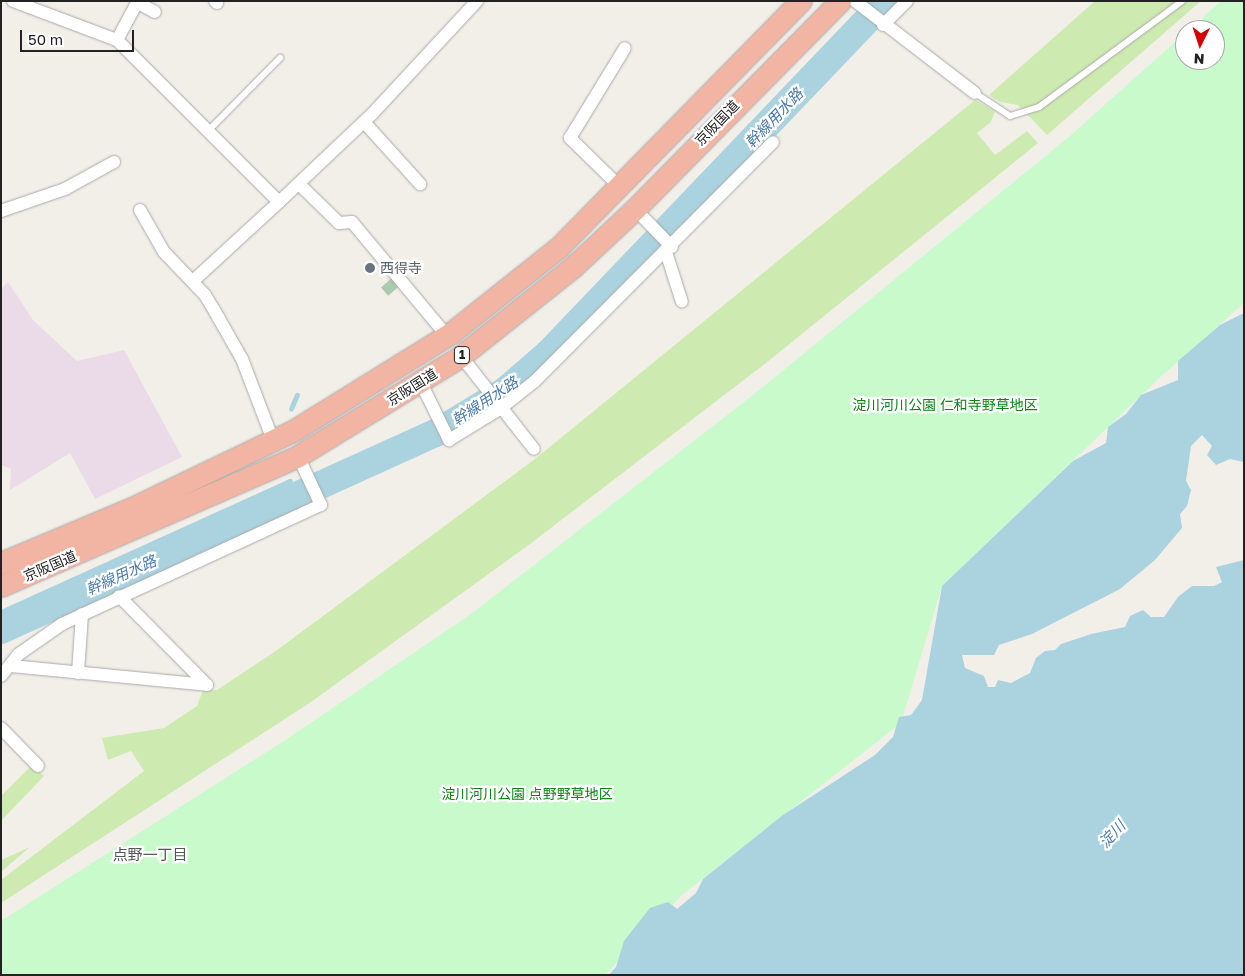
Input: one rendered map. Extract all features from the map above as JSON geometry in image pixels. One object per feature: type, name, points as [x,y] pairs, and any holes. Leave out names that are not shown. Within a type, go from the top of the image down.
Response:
[{"type":"highway","name":"京阪国道","points":[[1,563],[132,508],[293,431],[447,336],[559,247],[801,1]]},
{"type":"highway","name":"京阪国道","points":[[1,586],[302,466],[461,356],[573,266],[641,215],[840,1]]},
{"type":"street","points":[[13,1],[117,40],[279,202]]},
{"type":"street","points":[[881,24],[907,1]]},
{"type":"street","points":[[117,40],[138,2],[155,12]]},
{"type":"street","points":[[193,281],[364,122],[476,2]]},
{"type":"street","points":[[859,4],[881,24],[975,93]]},
{"type":"street","points":[[619,186],[570,138],[626,48]]},
{"type":"street","points":[[364,122],[420,184]]},
{"type":"street","points":[[420,383],[448,440],[501,408],[535,381],[669,250],[773,142]]},
{"type":"street","points":[[1,211],[65,189],[114,162]]},
{"type":"street","points":[[299,184],[339,223],[352,222],[447,336]]},
{"type":"street","points":[[140,210],[164,252],[205,295],[242,359],[273,440]]},
{"type":"street","points":[[641,215],[669,250],[682,302]]},
{"type":"street","points":[[461,356],[534,448]]},
{"type":"street","points":[[1,676],[19,654],[39,638],[82,614],[321,505],[302,466]]},
{"type":"street","points":[[11,666],[207,686],[119,596]]},
{"type":"street","points":[[78,673],[82,614]]},
{"type":"street","points":[[1,728],[38,766]]},
{"type":"lane","points":[[975,93],[1010,116],[1039,107],[1182,1]]},
{"type":"lane","points":[[208,131],[280,58]]},
{"type":"shaded area","points":[[8,282],[33,320],[77,361],[124,350],[182,457],[95,499],[70,453],[10,490],[11,469],[1,465],[1,289]]},
{"type":"green space","points":[[1095,1],[1201,1],[1179,20],[1175,20],[1175,24],[1047,135],[1018,105],[1000,102],[989,95]]},
{"type":"green space","name":"淀川河川公園 点野野草地区","points":[[1221,1],[1244,1],[1244,303],[1156,381],[942,586],[901,723],[682,895],[605,975],[1,975],[1,921],[287,739],[471,614],[753,395],[1070,136],[1175,42],[1175,70],[1225,70],[1225,20],[1200,20]]},
{"type":"green space","points":[[975,100],[995,111],[991,122],[977,133],[995,155],[1027,131],[1038,143],[766,363],[530,544],[311,702],[1,903],[1,880],[144,771],[131,751],[108,760],[102,738],[164,728],[197,706],[203,690],[217,690],[273,653],[535,459]]},
{"type":"green space","points":[[393,277],[400,285],[388,296],[381,287]]},
{"type":"green space","points":[[32,765],[44,776],[1,821],[1,796]]},
{"type":"green space","points":[[30,847],[1,872],[1,860]]},
{"type":"water","name":"淀川","points":[[1244,313],[1244,462],[1230,459],[1216,465],[1207,455],[1212,446],[1202,435],[1191,446],[1186,481],[1191,490],[1187,506],[1180,514],[1182,528],[1155,560],[1120,589],[1032,634],[999,645],[994,655],[962,655],[965,668],[984,676],[988,687],[995,687],[998,680],[1011,683],[1030,673],[1036,658],[1045,651],[1055,650],[1061,644],[1091,634],[1125,627],[1130,616],[1143,610],[1151,617],[1164,617],[1178,597],[1192,586],[1214,586],[1222,582],[1216,567],[1244,560],[1244,975],[609,975],[616,967],[624,941],[650,908],[668,902],[677,909],[696,893],[703,879],[783,815],[875,755],[893,737],[899,717],[911,715],[922,700],[942,586],[1073,461],[1106,443],[1108,427],[1126,414],[1141,395],[1178,380],[1178,361],[1220,325]]},
{"type":"waterway","name":"幹線用水路","points":[[1,630],[436,433],[505,391],[549,353],[885,1]]},
{"type":"waterway","points":[[291,409],[297,395]]},
{"type":"waterway","points":[[1,612],[290,481]]},
{"type":"place","name":"西得寺","points":[[370,268]]},
{"type":"district","name":"点野一丁目","points":[[150,855]]},
{"type":"park label","name":"淀川河川公園 仁和寺野草地区","points":[[945,405]]}]
